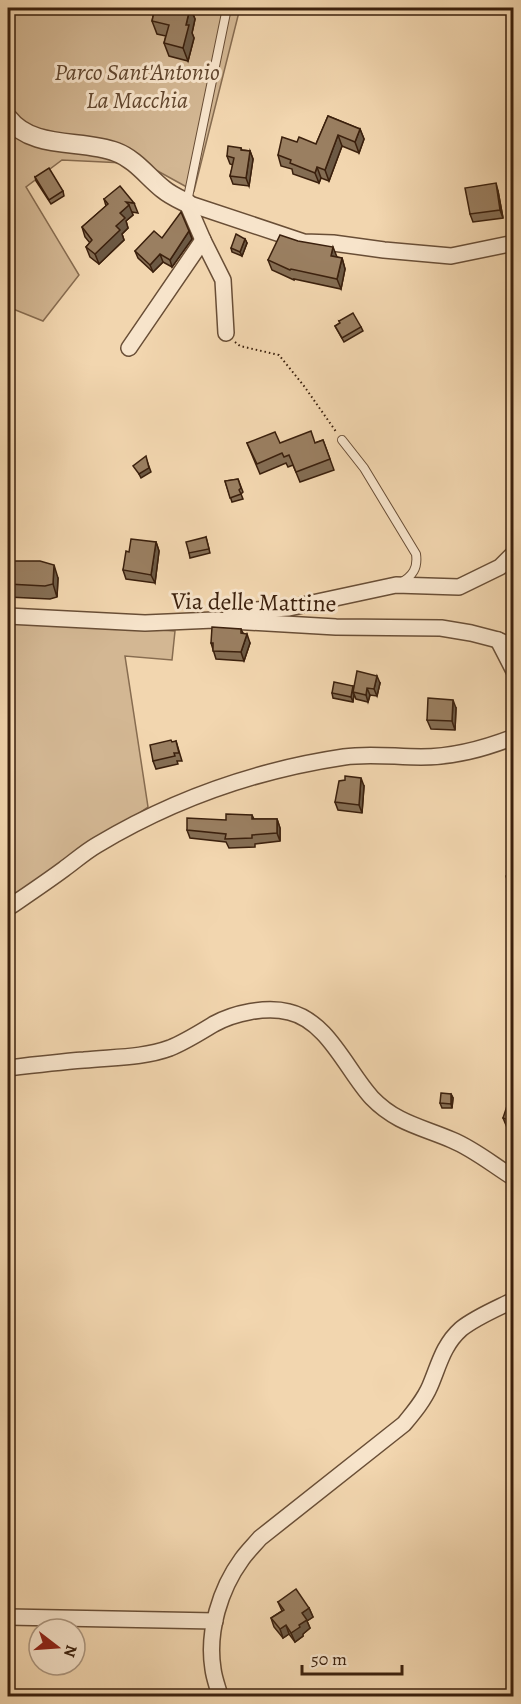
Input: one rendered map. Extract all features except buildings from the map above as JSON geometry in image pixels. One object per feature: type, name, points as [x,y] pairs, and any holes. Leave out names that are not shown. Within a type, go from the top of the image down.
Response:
[{"type":"street","points":[[8,118],[31,135],[116,152],[141,168],[164,191],[187,203],[304,242],[451,256],[513,243]]},
{"type":"street","points":[[187,203],[223,280],[225,333]]},
{"type":"street","points":[[129,348],[203,240]]},
{"type":"street","points":[[214,620],[255,610],[289,608],[396,585],[459,587],[500,567],[513,553]]},
{"type":"street","name":"Via delle Mattine","points":[[8,616],[145,623],[214,620],[336,627],[441,628],[498,640],[513,648]]},
{"type":"street","points":[[498,640],[513,671]]},
{"type":"street","points":[[8,908],[94,846],[157,813],[246,779],[346,756],[452,755],[490,746],[513,737]]},
{"type":"street","points":[[8,1068],[142,1054],[170,1047],[225,1019],[264,1010],[291,1012],[306,1019],[324,1035],[372,1098],[387,1111],[405,1122],[463,1145],[513,1178]]},
{"type":"street","points":[[220,1696],[213,1669],[212,1648],[215,1621],[227,1586],[243,1557],[260,1538],[404,1424],[420,1405],[441,1356],[460,1330],[513,1300]]},
{"type":"street","points":[[8,1617],[215,1621]]},
{"type":"lane","points":[[187,203],[227,8]]},
{"type":"lane","points":[[342,440],[364,468],[416,554],[415,571],[408,579],[396,585]]},
{"type":"path","points":[[225,333],[240,346],[279,354],[342,440]]},
{"type":"green space","name":"Parco Sant'Antonio La Macchia","points":[[8,8],[240,8],[194,191],[145,164],[62,160],[26,187],[79,275],[43,321],[8,307]]},
{"type":"green space","points":[[8,620],[175,631],[172,660],[125,656],[148,807],[8,901]]}]
